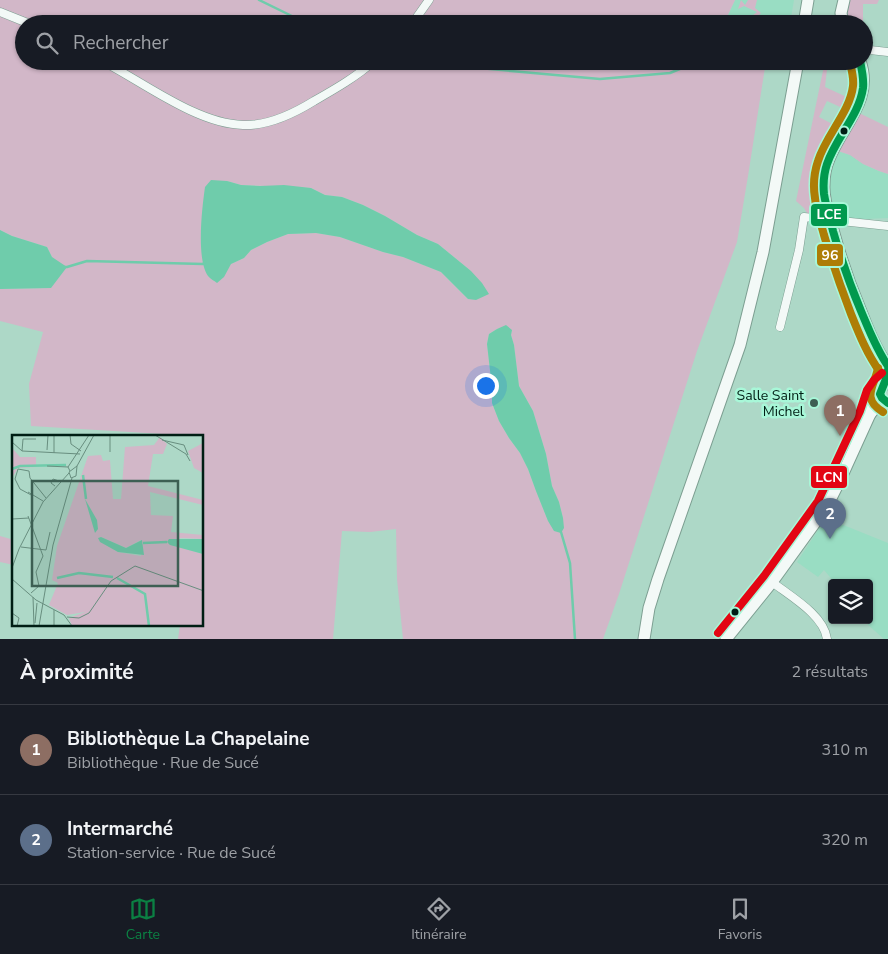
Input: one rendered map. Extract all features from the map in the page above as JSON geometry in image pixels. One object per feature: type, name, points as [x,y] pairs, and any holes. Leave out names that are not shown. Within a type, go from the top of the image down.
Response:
[{"type":"street","points":[[418,15],[429,0]]},
{"type":"street","points":[[806,15],[808,0]]},
{"type":"street","points":[[841,15],[844,0]]},
{"type":"street","points":[[0,12],[15,18]]},
{"type":"street","points":[[873,50],[888,52]]},
{"type":"street","points":[[118,70],[189,110],[219,122],[244,125],[259,124],[279,119],[338,88],[364,70]]},
{"type":"street","points":[[644,639],[649,608],[658,579],[740,345],[763,252],[796,70]]},
{"type":"street","points":[[862,70],[864,77],[862,95],[827,166],[824,185],[825,199],[844,266],[876,349],[888,368],[886,380],[880,394],[882,399],[888,403]]},
{"type":"street","points":[[780,327],[799,250],[804,217],[888,226]]},
{"type":"street","points":[[726,639],[772,582],[826,506],[870,414],[871,406],[884,385]]},
{"type":"street","points":[[870,414],[876,408],[888,403]]},
{"type":"street","points":[[772,582],[816,617],[824,629],[827,639]]},
{"type":"shaded area","points":[[0,0],[735,0],[728,15],[15,15],[15,70],[765,70],[737,242],[697,351],[603,639],[403,639],[397,579],[396,529],[370,532],[342,531],[333,639],[178,639],[180,626],[204,626],[204,435],[164,435],[31,426],[29,384],[43,332],[0,321],[0,289],[51,288],[52,257],[47,247],[12,236],[0,230]],"holes":[[[227,181],[241,185],[311,188],[325,195],[342,197],[385,216],[417,235],[438,244],[471,271],[468,299],[441,272],[403,257],[340,237],[316,233],[288,234],[251,250],[244,258],[231,264]],[[497,329],[512,330],[511,335],[519,386],[533,411],[546,454],[552,486],[563,518],[548,521],[528,469],[499,421],[492,403],[487,344],[489,334]]]},
{"type":"shaded area","points":[[735,0],[794,0],[792,15],[728,15]]},
{"type":"shaded area","points":[[741,0],[745,5],[748,0],[757,0],[755,8],[761,13],[753,15],[757,12],[744,6],[738,9]]},
{"type":"shaded area","points":[[850,0],[879,0],[877,4],[863,4],[863,15],[848,15],[847,6]]},
{"type":"shaded area","points":[[823,70],[827,70],[825,87],[851,99],[856,88],[854,86],[858,75],[857,94],[849,111],[827,101],[819,117],[840,128],[824,157],[818,155],[815,167],[813,204],[820,204],[821,212],[807,213],[796,201]]},
{"type":"shaded area","points":[[859,113],[888,127],[888,174],[838,151]]},
{"type":"shaded area","points":[[838,151],[888,174],[888,218],[844,220],[832,213],[829,207],[829,187],[832,166]]},
{"type":"shaded area","points":[[211,180],[227,181],[241,185],[284,185],[311,188],[325,195],[342,197],[363,205],[417,235],[438,244],[471,271],[489,294],[476,300],[468,299],[441,272],[403,257],[340,237],[316,233],[288,234],[251,250],[244,258],[231,264],[224,277],[217,283],[209,277],[204,268],[201,246],[201,220],[205,187]]},
{"type":"shaded area","points":[[0,230],[12,236],[47,247],[52,257],[67,267],[51,288],[0,289]]},
{"type":"shaded area","points":[[506,325],[512,330],[511,335],[519,386],[533,411],[546,454],[552,486],[559,502],[564,528],[561,533],[554,531],[548,521],[528,469],[499,421],[492,403],[487,344],[489,334]]},
{"type":"shaded area","points":[[826,518],[888,543],[888,639],[884,639],[867,624],[873,624],[873,579],[832,579],[824,570],[818,577],[797,562]]},
{"type":"shaded area","points":[[0,536],[12,539],[12,565],[0,562]]},
{"type":"waterway","points":[[259,0],[290,15]]},
{"type":"waterway","points":[[501,70],[600,79],[670,73],[677,70]]},
{"type":"waterway","points":[[64,267],[87,261],[203,264],[205,262]]},
{"type":"waterway","points":[[561,532],[570,563],[575,639]]},
{"type":"transit line","name":"96","points":[[852,70],[853,86],[851,96],[818,161],[814,193],[816,208],[833,265],[864,344],[880,372]]},
{"type":"transit line","name":"LCE","points":[[862,70],[863,88],[861,98],[827,164],[824,194],[849,282],[873,339],[888,366]]},
{"type":"transit line","name":"96","points":[[878,368],[871,397],[872,402],[883,412]]},
{"type":"transit line","name":"LCE","points":[[888,370],[880,394],[888,403]]},
{"type":"transit line","name":"LCN","points":[[718,633],[764,576],[818,501],[860,411],[867,390],[882,373]]},
{"type":"place","name":"Salle Saint Michel","points":[[814,403]]},
{"type":"place","name":"Bibliothèque La Chapelaine","points":[[840,436]]},
{"type":"place","name":"Intermarché","points":[[830,539]]}]
